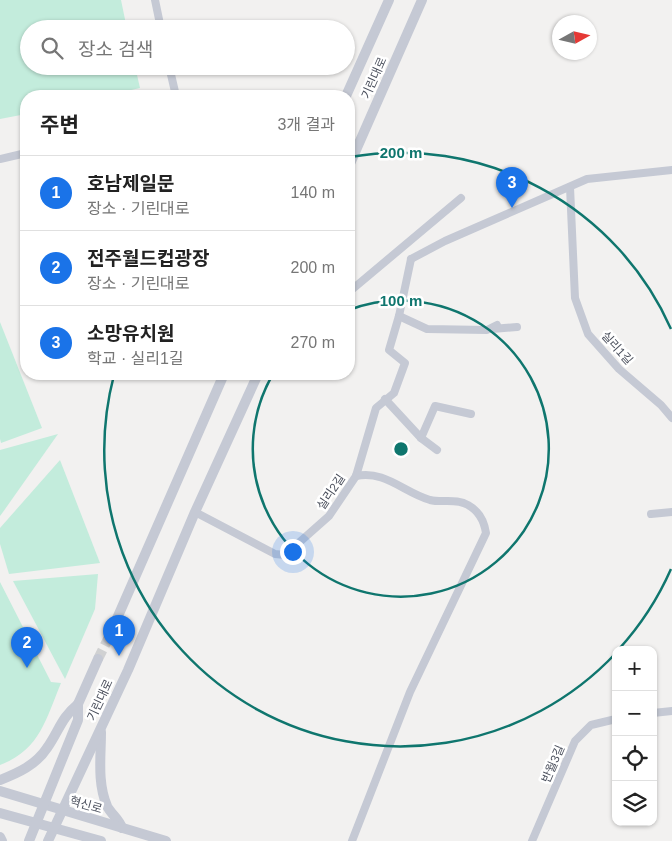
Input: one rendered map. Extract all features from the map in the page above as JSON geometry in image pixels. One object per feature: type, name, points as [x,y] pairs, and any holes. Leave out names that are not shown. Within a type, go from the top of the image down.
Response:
[{"type":"street","points":[[155,0],[159,20]]},
{"type":"street","name":"기린대로","points":[[349,90],[389,0]]},
{"type":"street","name":"기린대로","points":[[355,152],[422,0]]},
{"type":"street","points":[[171,75],[175,90]]},
{"type":"street","points":[[0,158],[20,154]]},
{"type":"street","points":[[403,248],[411,259],[587,179],[672,170]]},
{"type":"street","name":"실리1길","points":[[570,187],[575,298],[588,334],[619,370],[661,405],[672,418]]},
{"type":"street","points":[[355,287],[461,198]]},
{"type":"street","name":"실리2길","points":[[195,512],[275,554],[285,555],[330,516],[356,476],[376,408],[394,393],[405,363],[389,350],[399,316],[411,259]]},
{"type":"street","points":[[399,316],[427,329],[487,330],[517,327]]},
{"type":"street","points":[[487,330],[497,325]]},
{"type":"street","points":[[108,639],[221,380]]},
{"type":"street","name":"기린대로","points":[[48,841],[64,811],[128,670],[195,512],[255,380]]},
{"type":"street","points":[[385,399],[421,438],[437,450]]},
{"type":"street","points":[[421,438],[435,406],[471,414]]},
{"type":"street","points":[[352,841],[410,692],[486,532],[485,522],[480,515],[464,502],[432,500],[413,494],[378,475],[356,476]]},
{"type":"street","points":[[651,514],[672,512]]},
{"type":"street","name":"기린대로","points":[[29,841],[78,720],[78,704],[98,659]]},
{"type":"street","points":[[0,780],[33,764],[47,748],[65,715],[78,704]]},
{"type":"street","points":[[657,713],[672,711]]},
{"type":"street","name":"반월3길","points":[[532,841],[575,740],[591,725],[612,720]]},
{"type":"street","points":[[102,726],[100,782],[108,808],[119,819],[122,828]]},
{"type":"street","name":"혁신로","points":[[0,791],[166,841]]},
{"type":"street","points":[[0,812],[101,841]]},
{"type":"green space","points":[[0,0],[121,0],[125,20],[20,20],[20,75],[137,75],[140,88],[131,90],[20,90],[20,115],[0,119]]},
{"type":"green space","points":[[0,322],[20,372],[20,380],[23,380],[42,428],[1,443]]},
{"type":"green space","points":[[58,434],[3,512],[0,516],[0,450]]},
{"type":"green space","points":[[60,460],[100,563],[9,574],[0,544],[0,528]]},
{"type":"green space","points":[[98,574],[95,609],[65,679],[13,581]]},
{"type":"green space","points":[[0,582],[51,682],[61,683],[46,721],[33,742],[13,759],[0,765]]},
{"type":"tunnel","points":[[98,659],[108,639]]},
{"type":"place","name":"소망유치원","points":[[512,208]]},
{"type":"place","name":"호남제일문","points":[[119,656]]},
{"type":"place","name":"전주월드컵광장","points":[[27,668]]}]
